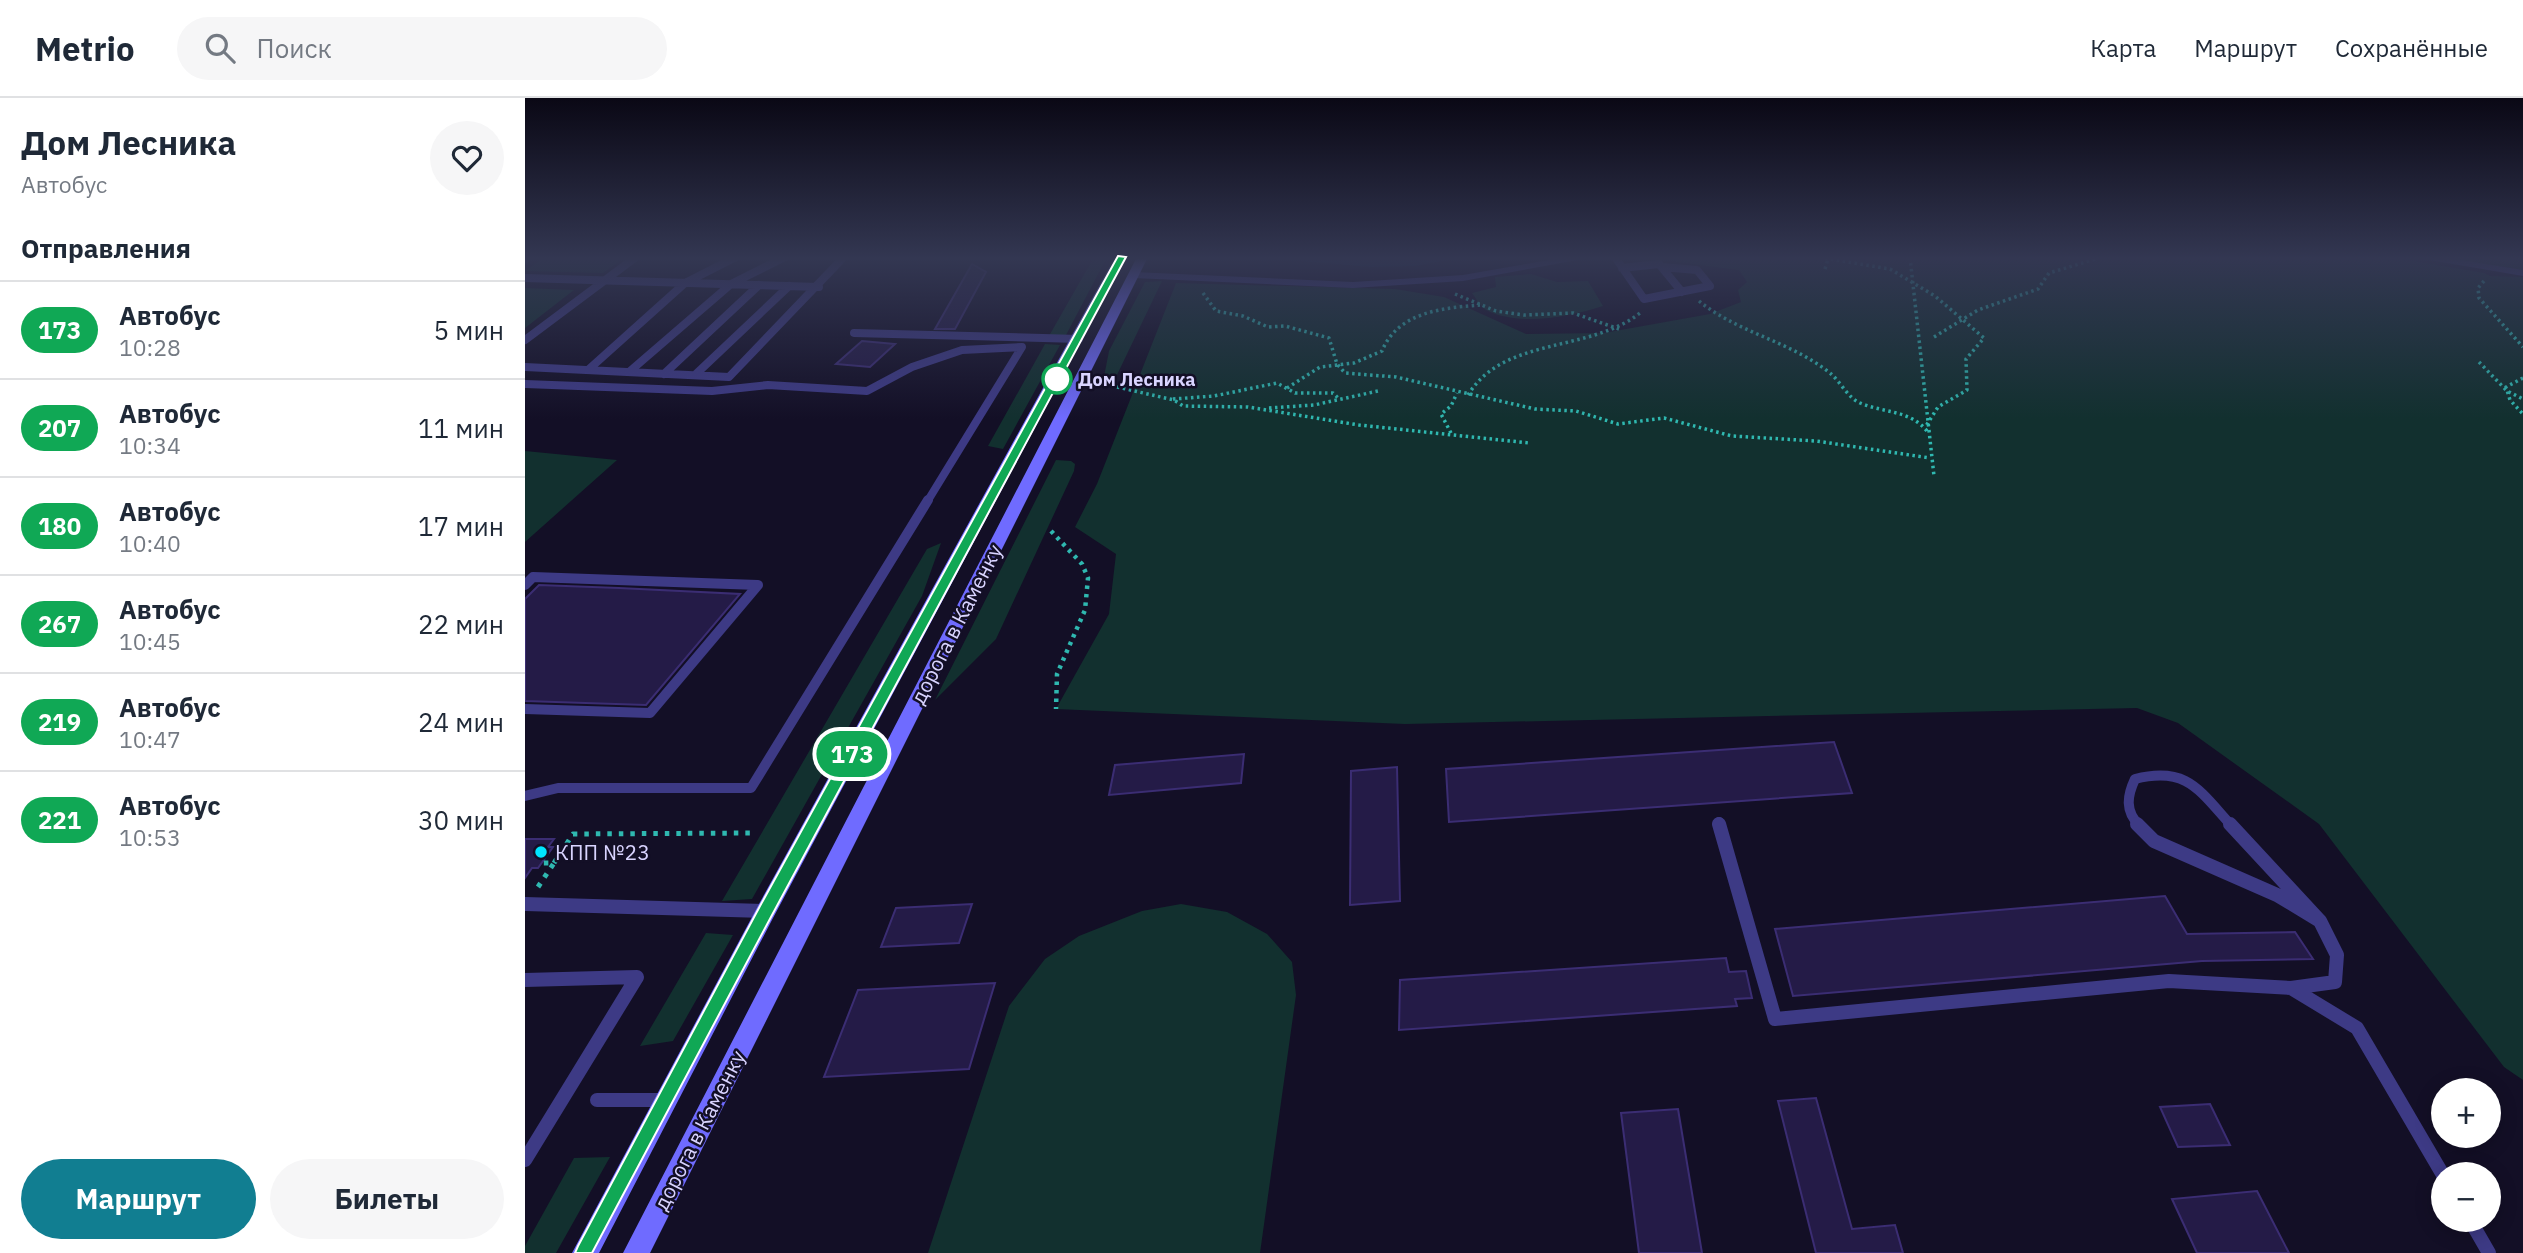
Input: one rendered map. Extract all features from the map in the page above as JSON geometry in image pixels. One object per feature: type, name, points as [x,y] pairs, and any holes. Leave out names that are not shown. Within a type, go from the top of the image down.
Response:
[{"type":"main road","name":"дорога в Каменку","points":[[585,1253],[765,911],[1093,311]]},
{"type":"main road","name":"дорога в Каменку","points":[[636,1253],[1116,311]]},
{"type":"lane","points":[[525,340],[564,311]]},
{"type":"lane","points":[[588,370],[654,311]]},
{"type":"lane","points":[[629,372],[700,311]]},
{"type":"lane","points":[[664,374],[731,311]]},
{"type":"lane","points":[[695,375],[763,311]]},
{"type":"lane","points":[[525,367],[729,377],[795,311]]},
{"type":"lane","points":[[853,333],[1079,339]]},
{"type":"lane","points":[[525,384],[712,391],[768,385],[867,391],[912,367],[962,350],[1022,347],[751,788],[558,788],[525,796]]},
{"type":"lane","points":[[525,585],[533,577],[758,585],[650,713],[525,709]]},
{"type":"lane","points":[[1719,822],[1775,1019],[2169,981],[2291,988],[2335,982],[2337,955],[2320,921],[2192,783],[2161,773],[2135,779],[2127,795],[2132,818],[2154,841],[2277,895],[2320,921]]},
{"type":"lane","points":[[526,904],[765,911]]},
{"type":"lane","points":[[525,980],[637,977],[525,1160]]},
{"type":"lane","points":[[2291,988],[2357,1028],[2435,1162]]},
{"type":"lane","points":[[597,1100],[666,1100]]},
{"type":"lane","points":[[2477,1232],[2489,1253]]},
{"type":"path","points":[[1216,311],[1243,316],[1268,327],[1285,326],[1329,338],[1337,364],[1345,373],[1397,377],[1535,409],[1576,411],[1618,424],[1664,418],[1741,437],[1815,441],[1930,458]]},
{"type":"path","points":[[1287,388],[1320,367],[1354,363],[1382,351],[1390,335],[1416,317],[1449,311]]},
{"type":"path","points":[[1509,311],[1524,314],[1573,313],[1620,329]]},
{"type":"path","points":[[1468,395],[1478,380],[1499,364],[1620,329],[1645,311]]},
{"type":"path","points":[[1712,311],[1717,316],[1800,352],[1832,374],[1857,402],[1917,419],[1927,428]]},
{"type":"path","points":[[1915,311],[1934,476]]},
{"type":"path","points":[[1927,428],[1935,408],[1947,398],[1967,390],[1963,369],[1984,338],[1954,311]]},
{"type":"path","points":[[1934,337],[1951,324],[1967,320],[1979,311]]},
{"type":"path","points":[[2491,311],[2523,347]]},
{"type":"path","points":[[2479,362],[2507,391],[2523,398]]},
{"type":"path","points":[[2523,379],[2506,387],[2509,400],[2523,414]]},
{"type":"path","points":[[1117,387],[1172,399],[1213,396],[1271,383],[1302,394],[1332,393],[1338,398]]},
{"type":"path","points":[[1172,399],[1183,406],[1265,409],[1314,405],[1378,391]]},
{"type":"path","points":[[1451,434],[1441,414],[1451,406],[1457,393]]},
{"type":"path","points":[[1265,409],[1359,425],[1529,443]]},
{"type":"path","points":[[1051,531],[1084,568],[1088,578],[1086,601],[1057,667],[1052,693],[1056,709]]},
{"type":"path","points":[[526,904],[573,834],[751,833]]},
{"type":"path","points":[[542,863],[554,863]]},
{"type":"green space","points":[[525,311],[547,311],[525,328]]},
{"type":"green space","points":[[1063,311],[1079,311],[1066,335],[1049,336]]},
{"type":"green space","points":[[1130,311],[1148,311],[1116,377],[1103,382],[1109,351]]},
{"type":"green space","points":[[1165,311],[1475,311],[1526,334],[1604,333],[1718,311],[2523,311],[2523,1080],[2504,1067],[2319,824],[2178,723],[2137,708],[1405,724],[1056,709],[1109,614],[1116,554],[1075,527],[1097,484]]},
{"type":"green space","points":[[1488,311],[1586,311],[1560,317],[1529,319]]},
{"type":"green space","points":[[1045,344],[1060,345],[1003,449],[988,446]]},
{"type":"green space","points":[[525,451],[617,460],[525,542]]},
{"type":"green space","points":[[1056,460],[1071,461],[1075,464],[1074,471],[996,639],[935,700]]},
{"type":"green space","points":[[941,543],[922,596],[752,899],[722,901],[927,549]]},
{"type":"green space","points":[[1181,904],[1227,912],[1267,934],[1292,962],[1296,995],[1260,1253],[928,1253],[1009,1006],[1045,959],[1079,936],[1142,911]]},
{"type":"green space","points":[[706,933],[733,935],[673,1041],[640,1046]]},
{"type":"green space","points":[[610,1157],[556,1253],[525,1253],[525,1246],[574,1158]]},
{"type":"building","points":[[945,311],[965,311],[955,329],[935,329]]},
{"type":"building","points":[[862,341],[895,344],[870,367],[836,364]]},
{"type":"building","points":[[539,585],[740,594],[646,705],[525,701],[525,599]]},
{"type":"building","points":[[1834,742],[1852,793],[1449,822],[1446,769]]},
{"type":"building","points":[[1244,754],[1241,783],[1109,795],[1115,765]]},
{"type":"building","points":[[1397,767],[1400,901],[1350,905],[1351,771]]},
{"type":"building","name":"КПП №23","points":[[525,839],[554,839],[548,847],[553,847],[538,868],[532,868],[525,878]]},
{"type":"building","points":[[2165,896],[2187,934],[2295,932],[2313,959],[2202,961],[1793,996],[1775,929]]},
{"type":"building","points":[[972,904],[959,943],[881,947],[896,908]]},
{"type":"building","points":[[1726,958],[1729,972],[1746,971],[1752,998],[1735,999],[1737,1006],[1399,1030],[1400,980]]},
{"type":"building","points":[[995,983],[969,1069],[824,1077],[858,990]]},
{"type":"building","points":[[1816,1098],[1852,1229],[1895,1225],[1903,1253],[1816,1253],[1778,1101]]},
{"type":"building","points":[[2210,1104],[2230,1145],[2178,1147],[2160,1107]]},
{"type":"building","points":[[1678,1109],[1702,1253],[1639,1253],[1621,1113]]},
{"type":"building","points":[[2257,1191],[2289,1253],[2197,1253],[2172,1199]]},
{"type":"bus line","name":"173","points":[[585,1253],[765,911],[1093,311]]},
{"type":"place","name":"Дом Лесника","points":[[1057,379]]},
{"type":"place","name":"КПП №23","points":[[541,852]]}]
